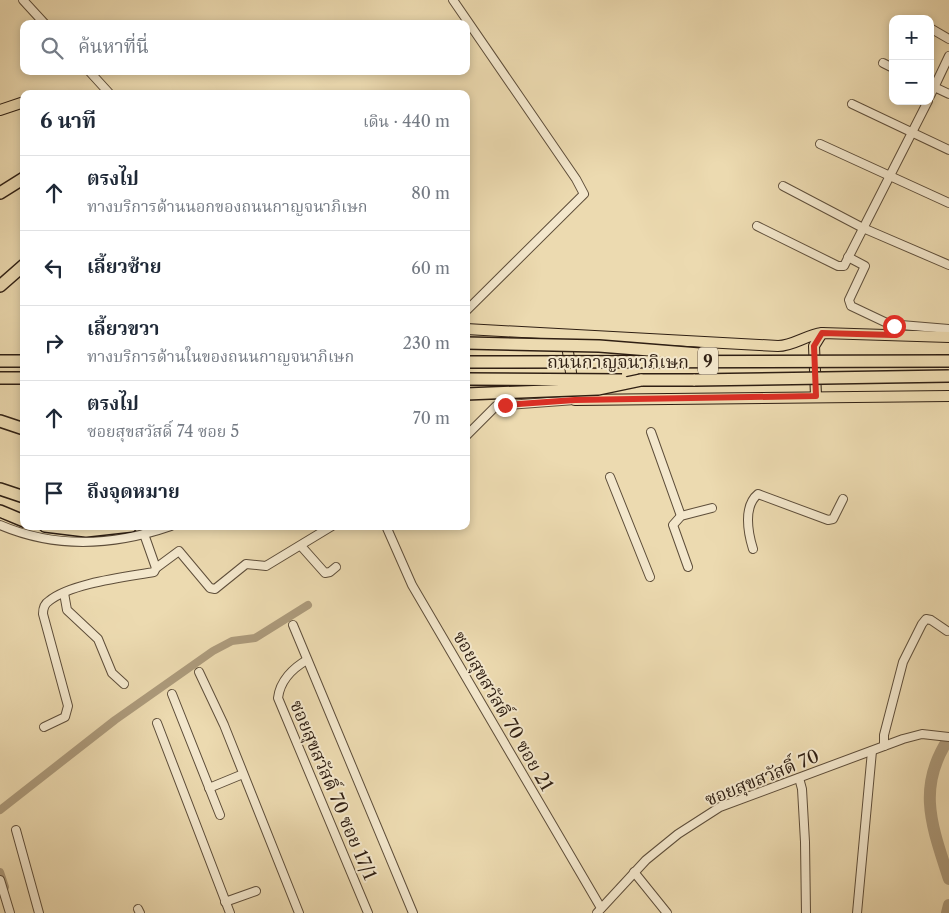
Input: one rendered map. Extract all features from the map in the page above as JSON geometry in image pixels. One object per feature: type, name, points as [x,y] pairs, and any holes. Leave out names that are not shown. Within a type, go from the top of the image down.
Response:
[{"type":"highway","points":[[0,193],[20,180]]},
{"type":"highway","points":[[0,286],[20,268]]},
{"type":"highway","points":[[470,344],[607,347],[782,361]]},
{"type":"highway","points":[[0,361],[20,361]]},
{"type":"highway","name":"ถนนกาญจนาภิเษก","points":[[470,362],[949,361]]},
{"type":"highway","name":"ถนนกาญจนาภิเษก","points":[[470,380],[949,376]]},
{"type":"highway","points":[[0,378],[20,378]]},
{"type":"highway","points":[[470,394],[598,389],[642,380]]},
{"type":"highway","points":[[0,421],[20,428]]},
{"type":"highway","points":[[0,489],[20,496]]},
{"type":"highway","points":[[0,512],[20,520]]},
{"type":"highway","points":[[78,530],[95,530]]},
{"type":"main road","points":[[0,110],[20,103]]},
{"type":"main road","points":[[470,329],[783,346],[822,333],[894,330],[949,337]]},
{"type":"main road","points":[[565,333],[575,400],[949,396]]},
{"type":"main road","points":[[816,396],[814,346],[822,333]]},
{"type":"street","points":[[23,0],[41,20]]},
{"type":"street","points":[[452,0],[466,20]]},
{"type":"street","points":[[470,26],[576,179],[584,194],[470,307]]},
{"type":"street","points":[[934,30],[949,39]]},
{"type":"street","points":[[934,82],[949,56]]},
{"type":"street","points":[[884,63],[889,66]]},
{"type":"street","points":[[93,75],[106,90]]},
{"type":"street","points":[[934,87],[949,94]]},
{"type":"street","points":[[852,104],[949,150]]},
{"type":"street","points":[[758,226],[840,267],[844,266],[926,105]]},
{"type":"street","points":[[820,144],[949,203]]},
{"type":"street","points":[[783,186],[863,228],[949,265]]},
{"type":"street","points":[[848,257],[865,266],[849,304],[894,330],[949,329]]},
{"type":"street","points":[[470,432],[496,406],[575,400]]},
{"type":"street","points":[[651,432],[681,516]]},
{"type":"street","points":[[610,477],[650,577]]},
{"type":"street","points":[[753,549],[749,537],[748,512],[753,498],[758,494],[828,520],[833,518],[843,499]]},
{"type":"street","points":[[688,567],[673,529],[675,520],[681,516],[712,508]]},
{"type":"street","points":[[0,525],[19,533],[51,540],[86,544],[157,530]]},
{"type":"street","points":[[44,727],[64,717],[68,712],[43,614],[48,601],[77,587],[154,572],[156,568],[176,552],[181,552],[210,588],[215,589],[246,564],[266,566],[326,530]]},
{"type":"street","name":"ซอยสุขสวัสดิ์ 70 ซอย 21","points":[[388,530],[412,585],[599,910]]},
{"type":"street","points":[[144,534],[156,568]]},
{"type":"street","points":[[301,546],[325,573],[330,572],[336,567]]},
{"type":"street","points":[[64,593],[67,610],[98,639],[112,673],[124,684]]},
{"type":"street","points":[[884,746],[884,736],[903,662],[922,624],[926,619],[931,620],[947,630]]},
{"type":"street","points":[[292,625],[413,913]]},
{"type":"street","name":"ซอยสุขสวัสดิ์ 70 ซอย 17/1","points":[[307,660],[289,674],[281,686],[278,698],[368,913]]},
{"type":"street","points":[[199,672],[243,774],[299,913]]},
{"type":"street","points":[[172,694],[220,815]]},
{"type":"street","points":[[157,723],[230,913]]},
{"type":"street","name":"ซอยสุขสวัสดิ์ 70","points":[[599,910],[634,872],[678,834],[720,807],[872,750],[922,734],[949,737]]},
{"type":"street","points":[[857,913],[872,750]]},
{"type":"street","points":[[209,788],[243,774]]},
{"type":"street","points":[[799,778],[802,789],[805,833],[806,913]]},
{"type":"street","points":[[16,830],[39,913]]},
{"type":"street","points":[[634,872],[668,913]]},
{"type":"street","points":[[0,880],[10,913]]},
{"type":"street","points":[[226,902],[256,891]]},
{"type":"waterway","points":[[0,810],[115,720],[213,651],[232,641],[255,638],[308,605]]},
{"type":"waterway","points":[[949,738],[939,756],[930,791],[933,824],[949,879]]},
{"type":"waterway","points":[[0,872],[5,887]]},
{"type":"waterway","points":[[947,913],[949,905]]},
{"type":"route","points":[[505,405],[575,400],[816,396],[814,346],[817,337],[822,333],[893,335],[894,326]]}]
